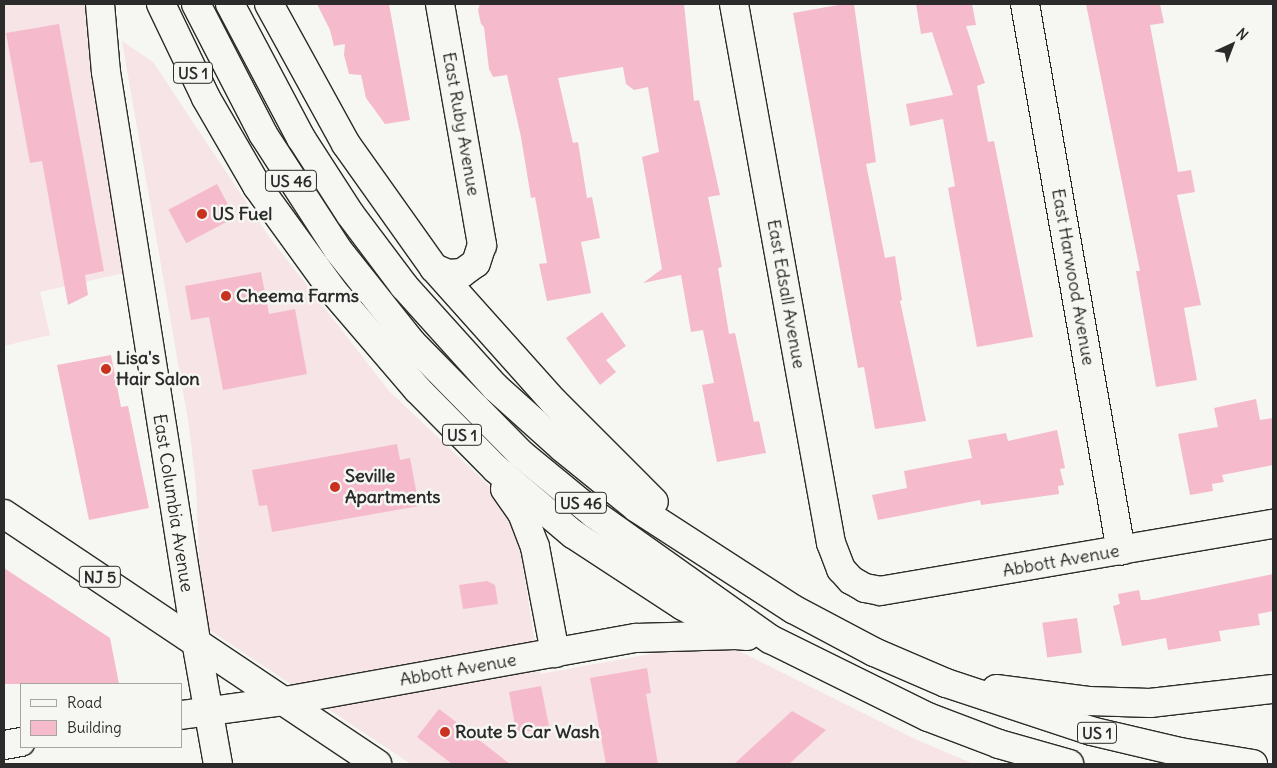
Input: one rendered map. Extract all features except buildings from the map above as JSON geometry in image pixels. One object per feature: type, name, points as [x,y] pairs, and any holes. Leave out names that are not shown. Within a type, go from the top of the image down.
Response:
[{"type":"main road","name":"East Columbia Avenue","points":[[100,4],[107,82],[196,641],[218,764]]},
{"type":"main road","name":"US 1","points":[[161,4],[225,133],[286,228],[385,354],[471,444],[524,494],[573,534],[639,579],[736,635],[770,639],[890,700],[999,744],[1069,764]]},
{"type":"main road","name":"US 46","points":[[196,4],[241,95],[286,173],[338,250],[412,343],[488,423],[556,483],[770,639]]},
{"type":"main road","name":"US 46","points":[[230,4],[277,97],[324,176],[376,250],[435,322],[495,387],[563,448],[637,508],[715,561]]},
{"type":"main road","name":"US 1","points":[[269,4],[346,144],[434,268],[578,428],[715,561],[835,632],[946,683],[1091,731],[1180,752],[1253,764]]},
{"type":"main road","name":"East Ruby Avenue","points":[[434,268],[448,274],[462,273],[476,263],[482,245],[440,4]]},
{"type":"main road","name":"East Edsall Avenue","points":[[734,4],[831,543],[841,569],[851,580]]},
{"type":"main road","name":"East Harwood Avenue","points":[[1024,4],[1121,551]]},
{"type":"main road","points":[[471,444],[512,498],[529,529],[540,567],[555,654]]},
{"type":"main road","name":"NJ 5","points":[[4,514],[377,764]]},
{"type":"main road","name":"Abbott Avenue","points":[[851,580],[865,588],[880,591],[1273,524]]},
{"type":"main road","name":"Abbott Avenue","points":[[182,714],[284,701],[652,636],[736,635]]},
{"type":"main road","points":[[946,683],[1107,702],[1171,702],[1273,690]]},
{"type":"main road","points":[[4,744],[20,742]]},
{"type":"main road","points":[[999,744],[1039,764]]},
{"type":"shaded area","points":[[4,4],[100,4],[136,270],[40,292],[50,335],[4,346]]},
{"type":"shaded area","points":[[122,41],[153,62],[270,238],[389,391],[505,501],[520,549],[540,674],[651,654],[713,648],[735,649],[917,740],[974,764],[411,764],[202,625],[196,486],[189,426]]},
{"type":"place","name":"US Fuel","points":[[202,214]]},
{"type":"place","name":"Cheema Farms","points":[[226,296]]},
{"type":"place","name":"Lisa's Hair Salon","points":[[106,369]]},
{"type":"place","name":"Seville Apartments","points":[[335,487]]},
{"type":"place","name":"Route 5 Car Wash","points":[[445,732]]}]
